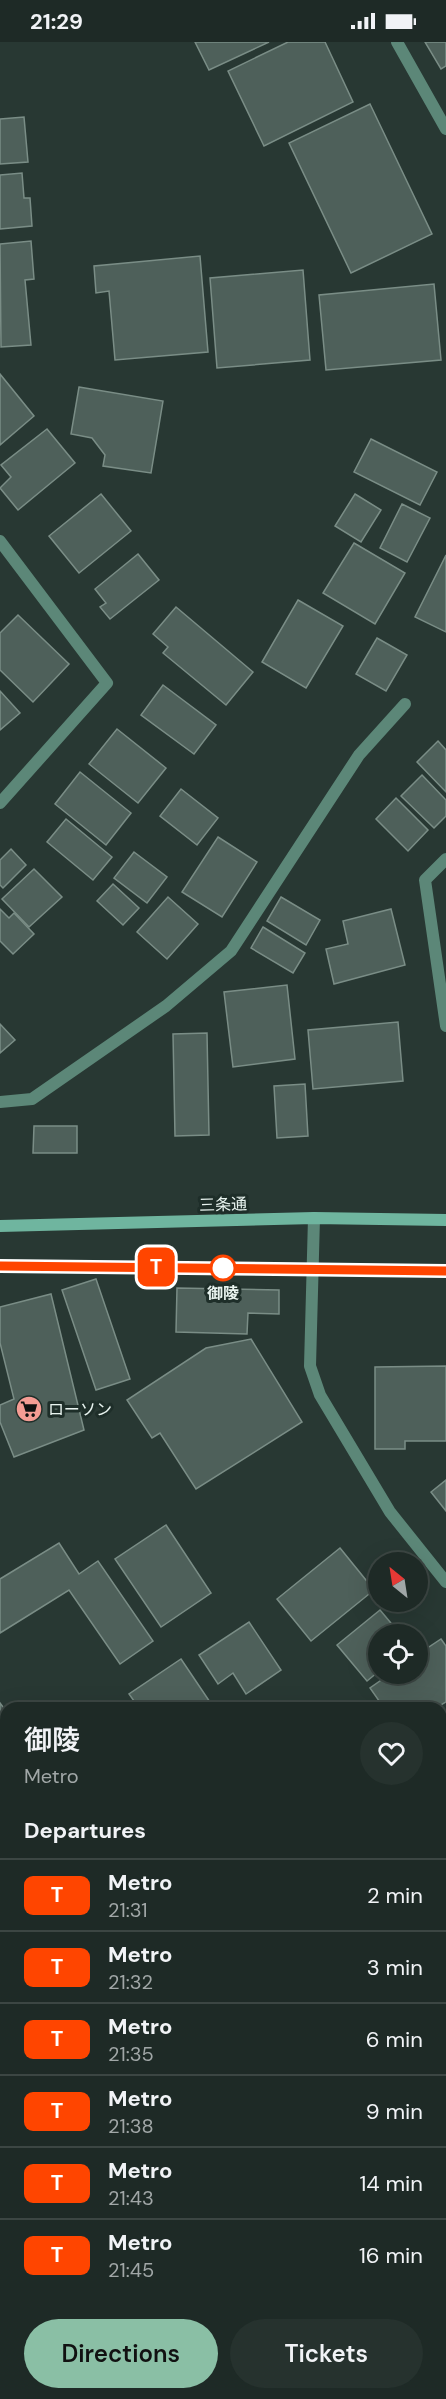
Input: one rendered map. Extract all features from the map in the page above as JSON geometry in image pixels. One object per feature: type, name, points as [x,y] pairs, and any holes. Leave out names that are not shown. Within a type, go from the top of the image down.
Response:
[{"type":"main road","name":"三条通","points":[[0,1226],[314,1218],[446,1220]]},
{"type":"street","points":[[397,42],[446,129]]},
{"type":"street","points":[[0,541],[106,683],[0,803]]},
{"type":"street","points":[[0,1102],[32,1099],[166,1006],[231,951],[359,755],[405,704]]},
{"type":"street","points":[[446,859],[425,880],[446,1026]]},
{"type":"street","points":[[314,1218],[310,1366],[320,1395],[390,1512],[446,1582]]},
{"type":"building","points":[[195,42],[269,42],[209,70]]},
{"type":"building","points":[[288,42],[325,42],[353,102],[264,146],[228,71]]},
{"type":"building","points":[[425,42],[446,42],[446,66],[441,69]]},
{"type":"building","points":[[370,104],[432,234],[351,273],[289,143]]},
{"type":"building","points":[[24,117],[28,162],[0,164],[0,119]]},
{"type":"building","points":[[22,173],[24,198],[30,198],[32,226],[0,229],[0,175]]},
{"type":"building","points":[[31,241],[34,279],[25,280],[31,345],[1,347],[0,244]]},
{"type":"building","points":[[200,256],[208,352],[115,360],[109,291],[96,293],[94,266]]},
{"type":"building","points":[[303,270],[310,360],[217,368],[210,278]]},
{"type":"building","points":[[434,284],[441,360],[326,370],[319,295]]},
{"type":"building","points":[[0,374],[34,416],[0,445]]},
{"type":"building","points":[[79,387],[163,401],[151,473],[103,466],[105,455],[92,438],[71,434]]},
{"type":"building","points":[[47,429],[75,463],[18,510],[0,488],[11,477],[1,465]]},
{"type":"building","points":[[371,439],[437,472],[420,505],[354,472]]},
{"type":"building","points":[[101,494],[131,531],[79,573],[49,536]]},
{"type":"building","points":[[355,494],[381,510],[361,542],[335,526]]},
{"type":"building","points":[[402,504],[430,518],[407,562],[380,548]]},
{"type":"building","points":[[354,543],[405,573],[375,624],[323,593]]},
{"type":"building","points":[[138,554],[159,580],[110,619],[100,607],[106,603],[95,589]]},
{"type":"building","points":[[446,555],[446,632],[415,617]]},
{"type":"building","points":[[298,600],[343,626],[306,688],[262,662]]},
{"type":"building","points":[[176,607],[253,672],[226,705],[163,653],[168,647],[153,634]]},
{"type":"building","points":[[18,615],[69,664],[33,702],[0,670],[0,633]]},
{"type":"building","points":[[377,638],[407,655],[386,691],[356,674]]},
{"type":"building","points":[[163,685],[216,725],[194,754],[141,715]]},
{"type":"building","points":[[0,691],[20,713],[0,730]]},
{"type":"building","points":[[117,729],[166,768],[138,803],[89,764]]},
{"type":"building","points":[[438,741],[446,750],[446,792],[417,762]]},
{"type":"building","points":[[80,772],[131,813],[106,845],[55,804]]},
{"type":"building","points":[[422,775],[446,800],[446,816],[434,828],[401,796]]},
{"type":"building","points":[[181,789],[218,818],[197,845],[160,816]]},
{"type":"building","points":[[396,798],[428,830],[408,851],[376,819]]},
{"type":"building","points":[[66,819],[112,857],[93,880],[47,842]]},
{"type":"building","points":[[218,837],[257,862],[222,917],[182,892]]},
{"type":"building","points":[[11,849],[26,865],[3,888],[0,885],[0,860]]},
{"type":"building","points":[[134,852],[167,877],[147,903],[114,878]]},
{"type":"building","points":[[34,869],[62,897],[29,927],[2,899]]},
{"type":"building","points":[[113,884],[139,908],[123,925],[97,901]]},
{"type":"building","points":[[168,897],[198,924],[167,959],[137,932]]},
{"type":"building","points":[[281,897],[320,920],[306,945],[267,921]]},
{"type":"building","points":[[0,909],[9,918],[14,913],[34,934],[13,954],[0,941]]},
{"type":"building","points":[[391,909],[405,965],[334,984],[326,949],[348,944],[343,921]]},
{"type":"building","points":[[263,927],[305,953],[293,973],[251,948]]},
{"type":"building","points":[[287,985],[295,1059],[233,1067],[224,992]]},
{"type":"building","points":[[398,1022],[403,1081],[313,1089],[308,1030]]},
{"type":"building","points":[[0,1024],[15,1040],[0,1053]]},
{"type":"building","points":[[207,1033],[209,1135],[175,1136],[173,1034]]},
{"type":"building","points":[[305,1084],[308,1136],[277,1138],[274,1086]]},
{"type":"building","points":[[34,1126],[77,1126],[77,1153],[33,1153]]},
{"type":"building","points":[[96,1279],[130,1379],[96,1390],[62,1290]]},
{"type":"building","points":[[177,1288],[279,1290],[279,1314],[248,1313],[247,1334],[176,1332]]},
{"type":"building","points":[[51,1294],[84,1430],[14,1457],[0,1422],[0,1405],[14,1399],[0,1343],[0,1307]]},
{"type":"building","points":[[251,1339],[302,1422],[196,1489],[160,1433],[152,1438],[127,1400],[206,1348]]},
{"type":"building","points":[[446,1366],[446,1441],[405,1441],[405,1449],[375,1449],[375,1367]]},
{"type":"building","points":[[446,1480],[446,1511],[431,1492]]},
{"type":"building","points":[[166,1525],[211,1593],[161,1627],[115,1559]]},
{"type":"building","points":[[59,1543],[79,1574],[98,1561],[153,1641],[120,1664],[69,1590],[0,1633],[0,1579]]},
{"type":"building","points":[[340,1548],[368,1583],[368,1595],[311,1641],[277,1599]]},
{"type":"building","points":[[378,1612],[382,1612],[392,1624],[368,1624],[367,1681],[337,1645]]},
{"type":"building","points":[[249,1622],[281,1670],[246,1694],[233,1673],[218,1684],[199,1655]]},
{"type":"building","points":[[441,1639],[446,1646],[446,1702],[380,1702],[370,1688],[376,1684],[428,1684],[428,1648]]},
{"type":"building","points":[[181,1659],[210,1702],[135,1702],[129,1694]]},
{"type":"metro line","name":"T","points":[[0,1266],[446,1271]]},
{"type":"place","name":"御陵","points":[[223,1268]]},
{"type":"place","name":"ローソン","points":[[29,1409]]}]
